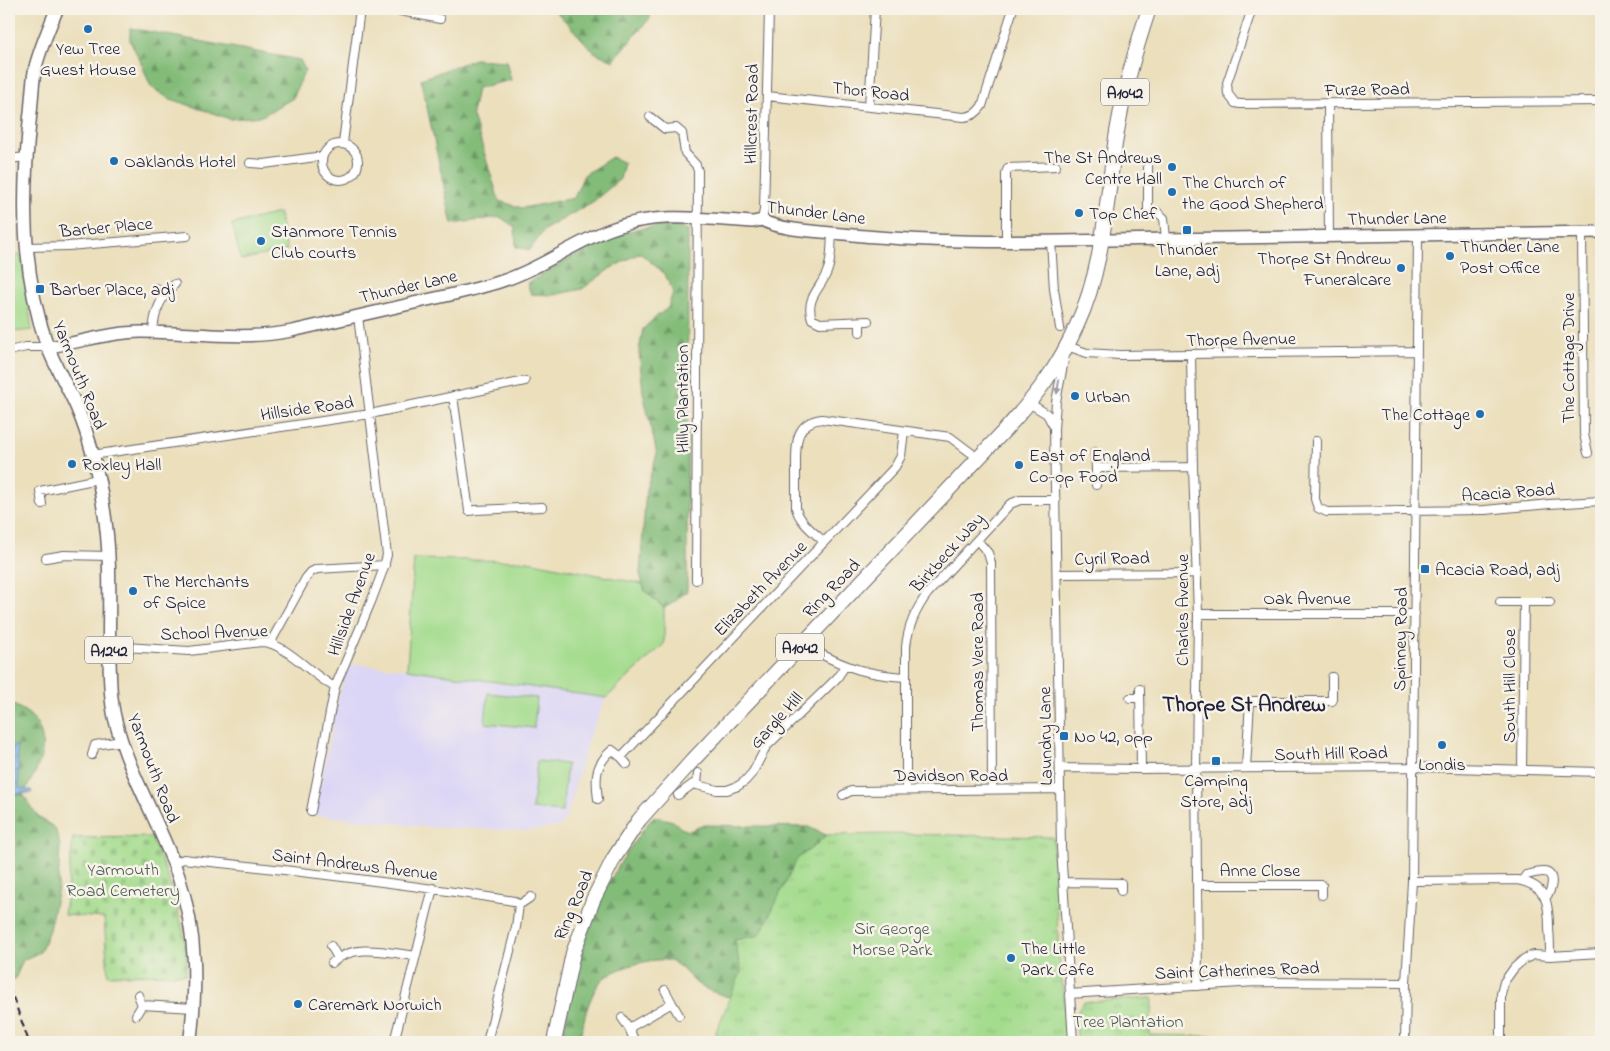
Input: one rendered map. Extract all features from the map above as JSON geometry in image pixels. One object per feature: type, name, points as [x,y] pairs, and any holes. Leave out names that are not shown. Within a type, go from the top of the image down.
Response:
[{"type":"highway","name":"A1042","points":[[1101,240],[1121,109],[1131,66],[1149,9]]},
{"type":"highway","name":"Ring Road","points":[[554,1042],[573,953],[593,900],[614,858],[639,820],[1029,403],[1058,365],[1078,324],[1090,291],[1101,240]]},
{"type":"main road","name":"Yarmouth Road","points":[[57,9],[35,71],[24,194],[27,247],[34,301],[48,347],[78,410],[92,455],[105,514],[109,556],[110,677],[115,718],[138,787],[173,863],[183,894],[193,939],[196,978],[190,1042]]},
{"type":"street","points":[[343,143],[360,9]]},
{"type":"street","points":[[391,9],[436,15]]},
{"type":"street","name":"Hillcrest Road","points":[[762,220],[769,9]]},
{"type":"street","points":[[869,106],[874,9]]},
{"type":"street","name":"Thor Road","points":[[767,96],[964,117],[972,116],[982,106],[1013,9]]},
{"type":"street","name":"Furze Road","points":[[1252,9],[1227,83],[1230,99],[1246,105],[1601,102]]},
{"type":"street","points":[[1328,104],[1328,237]]},
{"type":"street","name":"Hilly Plantation","points":[[655,118],[665,129],[676,128],[682,132],[686,153],[696,165],[698,171],[696,580]]},
{"type":"street","points":[[343,143],[349,145],[358,155],[358,169],[349,178],[335,180],[325,172],[322,165],[322,157],[330,146],[343,143]]},
{"type":"street","points":[[250,163],[261,168],[316,156],[322,157]]},
{"type":"street","points":[[9,159],[26,157]]},
{"type":"street","points":[[1148,162],[1148,211],[1156,212],[1164,218],[1166,239]]},
{"type":"street","points":[[1006,241],[1006,173],[1008,168],[1056,166]]},
{"type":"street","name":"Thunder Lane","points":[[48,347],[105,335],[153,332],[252,336],[289,331],[502,281],[532,269],[589,239],[626,224],[671,217],[698,217],[753,222],[762,220],[774,226],[916,240],[1050,241],[1601,232]]},
{"type":"street","points":[[832,232],[828,270],[811,299],[810,313],[812,319],[820,323],[868,321]]},
{"type":"street","name":"The Cottage Drive","points":[[1582,233],[1584,434],[1588,453]]},
{"type":"street","name":"Spinney Road","points":[[1405,1042],[1406,983],[1412,881],[1418,235]]},
{"type":"street","name":"Barber Place","points":[[27,247],[68,246],[187,236]]},
{"type":"street","points":[[1050,241],[1054,289],[1060,328]]},
{"type":"street","points":[[153,332],[157,309],[164,295],[175,284]]},
{"type":"street","points":[[156,288],[164,295]]},
{"type":"street","name":"Hillside Avenue","points":[[311,811],[335,688],[385,566],[387,551],[358,316]]},
{"type":"street","points":[[860,322],[860,332]]},
{"type":"street","name":"Thorpe Avenue","points":[[1067,346],[1087,353],[1112,354],[1191,355],[1417,351]]},
{"type":"street","name":"Laundry Lane","points":[[1067,346],[1058,387],[1054,429],[1058,574],[1060,789],[1063,882],[1073,1042]]},
{"type":"street","points":[[9,351],[26,347],[48,347]]},
{"type":"street","name":"Charles Avenue","points":[[1191,355],[1193,467],[1198,573],[1196,769],[1198,986]]},
{"type":"street","name":"Hillside Road","points":[[92,455],[370,414],[525,381]]},
{"type":"street","points":[[453,396],[469,511],[542,506]]},
{"type":"street","points":[[1029,403],[1047,414],[1054,429]]},
{"type":"street","points":[[824,542],[797,514],[797,440],[803,428],[809,422],[822,419],[950,437],[978,458]]},
{"type":"street","name":"Elizabeth Avenue","points":[[621,757],[899,462],[904,432]]},
{"type":"street","name":"Acacia Road","points":[[1316,441],[1315,499],[1318,508],[1327,512],[1486,510],[1601,501]]},
{"type":"street","points":[[1095,452],[1096,485]]},
{"type":"street","points":[[1096,468],[1193,467]]},
{"type":"street","points":[[40,491],[98,479]]},
{"type":"street","points":[[38,482],[42,504]]},
{"type":"street","name":"Birkbeck Way","points":[[906,790],[906,647],[911,620],[918,606],[1006,508],[1020,500],[1056,500]]},
{"type":"street","name":"Thomas Vere Road","points":[[977,540],[988,553],[991,563],[992,789]]},
{"type":"street","points":[[46,558],[64,555],[109,556]]},
{"type":"street","points":[[272,643],[311,572],[317,568],[385,566]]},
{"type":"street","name":"Cyril Road","points":[[1058,574],[1198,573]]},
{"type":"street","points":[[1500,602],[1550,602]]},
{"type":"street","name":"South Hill Close","points":[[1522,770],[1524,602]]},
{"type":"street","name":"Oak Avenue","points":[[1198,614],[1415,614]]},
{"type":"street","name":"School Avenue","points":[[110,646],[189,651],[261,642],[272,643],[335,688]]},
{"type":"street","points":[[815,651],[845,666],[871,673],[906,677]]},
{"type":"street","name":"Gargle Hill","points":[[697,784],[717,790],[727,790],[738,786],[752,772],[766,747],[837,678],[845,666]]},
{"type":"street","points":[[1246,768],[1250,701],[1332,701],[1332,677]]},
{"type":"street","points":[[1140,688],[1141,769]]},
{"type":"street","points":[[1130,698],[1140,698]]},
{"type":"street","points":[[92,755],[93,744],[122,741]]},
{"type":"street","points":[[598,799],[597,772],[603,758],[612,750],[628,764]]},
{"type":"street","name":"South Hill Road","points":[[1060,768],[1413,767],[1601,772]]},
{"type":"street","points":[[678,795],[693,784],[697,784],[698,773]]},
{"type":"street","name":"Davidson Road","points":[[843,795],[851,791],[1060,789]]},
{"type":"street","name":"Saint Andrews Avenue","points":[[173,863],[184,859],[433,888],[514,901],[520,905]]},
{"type":"street","points":[[1522,881],[1526,876],[1544,872],[1549,874],[1552,887],[1550,893],[1545,898]]},
{"type":"street","name":"Anne Close","points":[[1322,875],[1322,895]]},
{"type":"street","points":[[1412,881],[1522,881],[1535,886],[1545,898],[1549,910],[1550,956]]},
{"type":"street","points":[[1063,882],[1121,883]]},
{"type":"street","name":"Anne Close","points":[[1197,885],[1322,885]]},
{"type":"street","points":[[394,1042],[433,888]]},
{"type":"street","points":[[488,1042],[520,905],[531,897]]},
{"type":"street","points":[[331,946],[335,960],[352,952],[362,950],[416,956]]},
{"type":"street","points":[[1501,1042],[1500,994],[1504,982],[1514,968],[1534,955],[1601,953]]},
{"type":"street","name":"Saint Catherines Road","points":[[1069,994],[1279,982],[1406,983]]},
{"type":"street","points":[[665,990],[679,1015]]},
{"type":"street","points":[[138,995],[142,1005]]},
{"type":"street","points":[[629,1028],[672,1003]]},
{"type":"street","points":[[142,1005],[194,1008]]},
{"type":"street","points":[[136,1015],[142,1005]]},
{"type":"street","points":[[622,1018],[635,1042]]},
{"type":"shaded area","points":[[350,664],[407,669],[606,698],[587,742],[569,809],[561,826],[528,831],[428,827],[314,815],[339,695]]},
{"type":"green space","points":[[554,9],[650,9],[650,18],[613,61],[594,52]]},
{"type":"green space","points":[[130,28],[300,60],[305,70],[293,98],[262,116],[230,119],[168,98],[151,87],[130,41]]},
{"type":"green space","points":[[475,59],[506,61],[511,80],[477,88],[472,113],[499,201],[522,208],[574,198],[584,175],[612,157],[624,163],[620,179],[594,201],[544,230],[530,250],[516,247],[515,227],[500,217],[452,224],[421,79]]},
{"type":"green space","name":"Stanmore Tennis Club courts","points":[[279,213],[287,250],[241,260],[232,224]]},
{"type":"green space","points":[[673,225],[688,231],[687,591],[664,608],[645,591],[640,574],[646,489],[657,454],[643,392],[639,351],[643,329],[668,308],[673,292],[665,274],[640,253],[611,268],[582,289],[553,295],[531,294],[527,283],[592,246],[636,229]]},
{"type":"green space","points":[[21,253],[32,330],[12,332],[13,344],[9,344],[9,262]]},
{"type":"green space","points":[[414,559],[528,561],[643,584],[645,591],[664,608],[664,644],[606,698],[407,669]]},
{"type":"green space","points":[[488,693],[537,698],[534,728],[485,723]]},
{"type":"green space","points":[[9,701],[31,716],[42,736],[43,746],[38,765],[23,794],[38,817],[55,828],[60,845],[58,888],[49,930],[40,952],[23,960],[15,979],[11,980],[9,974]]},
{"type":"green space","points":[[537,761],[567,764],[562,812],[532,809]]},
{"type":"green space","points":[[654,816],[673,821],[681,828],[689,831],[704,825],[808,827],[826,835],[797,859],[760,935],[736,940],[742,972],[731,998],[702,987],[671,961],[659,960],[641,963],[613,972],[601,981],[593,994],[587,1010],[582,1042],[561,1042],[582,950],[598,906],[618,866]]},
{"type":"green space","name":"Sir George Morse Park","points":[[901,834],[1053,837],[1059,957],[1068,1042],[716,1042],[716,1032],[741,972],[735,940],[760,935],[797,859],[826,835]]},
{"type":"green space","name":"Yarmouth Road Cemetery","points":[[151,837],[176,902],[186,947],[186,974],[108,975],[104,918],[64,915],[73,838]]},
{"type":"green space","name":"Tree Plantation","points":[[1152,998],[1150,1035],[1214,1036],[1214,1042],[1078,1042],[1075,1013],[1078,1013],[1079,1008],[1084,1002]]},
{"type":"water","points":[[17,746],[19,788],[31,790],[31,793],[9,794],[9,789],[15,789],[12,747]]},
{"type":"railway","points":[[9,986],[29,1042]]},
{"type":"place","name":"Yew Tree Guest House","points":[[88,29]]},
{"type":"place","name":"Oaklands Hotel","points":[[114,161]]},
{"type":"place","name":"The St Andrews Centre Hall","points":[[1172,167]]},
{"type":"place","name":"The Church of the Good Shepherd","points":[[1172,192]]},
{"type":"place","name":"Top Chef","points":[[1079,213]]},
{"type":"place","name":"Thunder Lane, adj","points":[[1187,230]]},
{"type":"place","name":"Stanmore Tennis Club courts","points":[[261,241]]},
{"type":"place","name":"Thunder Lane Post Office","points":[[1450,256]]},
{"type":"place","name":"Thorpe St Andrew Funeralcare","points":[[1401,268]]},
{"type":"place","name":"Barber Place, adj","points":[[40,289]]},
{"type":"place","name":"Urban","points":[[1075,396]]},
{"type":"place","name":"The Cottage","points":[[1480,414]]},
{"type":"place","name":"Roxley Hall","points":[[72,464]]},
{"type":"place","name":"East of England Co-op Food","points":[[1019,465]]},
{"type":"place","name":"Acacia Road, adj","points":[[1425,569]]},
{"type":"place","name":"The Merchants of Spice","points":[[133,591]]},
{"type":"place","name":"No 42, opp","points":[[1064,736]]},
{"type":"place","name":"Londis","points":[[1442,745]]},
{"type":"place","name":"Camping Store, adj","points":[[1216,761]]},
{"type":"place","name":"The Little Park Cafe","points":[[1011,958]]},
{"type":"place","name":"Caremark Norwich","points":[[298,1004]]},
{"type":"district","name":"Thorpe St Andrew","points":[[1244,703]]}]
